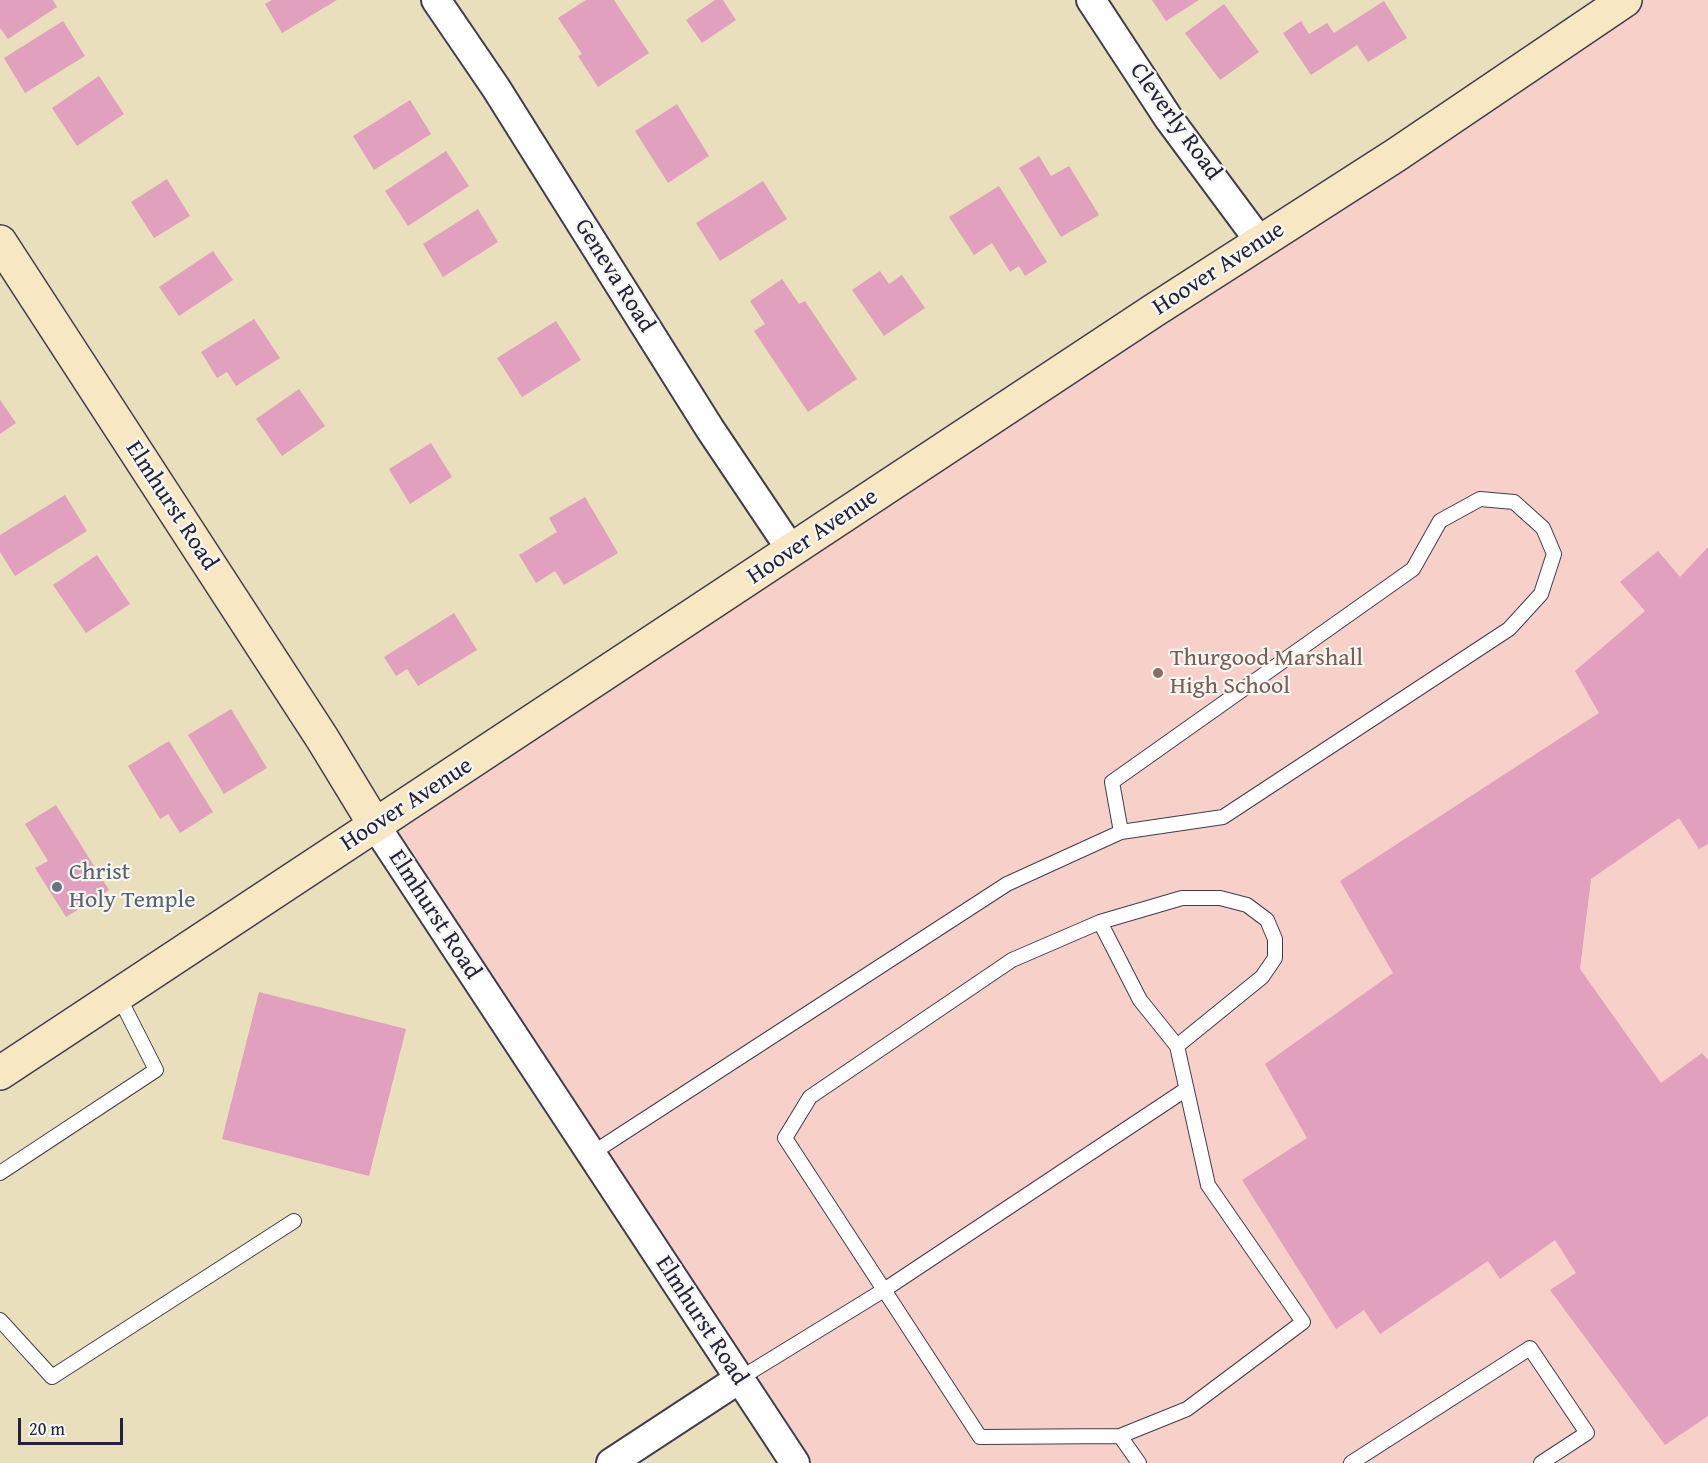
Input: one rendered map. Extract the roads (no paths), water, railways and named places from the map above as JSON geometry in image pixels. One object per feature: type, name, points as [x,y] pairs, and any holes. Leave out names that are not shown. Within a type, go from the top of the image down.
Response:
[{"type":"street","name":"Geneva Road","points":[[436,0],[496,88],[710,429],[792,551]]},
{"type":"street","name":"Cleverly Road","points":[[1091,0],[1169,118],[1261,243]]},
{"type":"street","name":"Hoover Avenue","points":[[0,1073],[1261,243],[1625,0]]},
{"type":"street","name":"Elmhurst Road","points":[[0,242],[322,738],[375,825],[795,1463]]},
{"type":"street","points":[[611,1463],[739,1379]]},
{"type":"lane","points":[[591,1154],[1006,884],[1121,832],[1223,817],[1509,629],[1541,594],[1554,554],[1543,528],[1514,502],[1480,499],[1440,522],[1413,569],[1112,782],[1121,832]]},
{"type":"lane","points":[[1100,922],[1140,1000],[1177,1046],[1208,1185],[1303,1322],[1187,1409],[1120,1436],[980,1437],[785,1138],[810,1097],[1012,960],[1100,922],[1182,898],[1220,898],[1247,905],[1267,920],[1275,939],[1275,958],[1262,977],[1177,1046]]},
{"type":"lane","points":[[0,1173],[156,1070],[117,995]]},
{"type":"lane","points":[[739,1379],[884,1290],[1185,1090]]},
{"type":"lane","points":[[0,1320],[52,1377],[294,1221]]},
{"type":"lane","points":[[1351,1463],[1530,1348],[1587,1433],[1541,1463]]},
{"type":"lane","points":[[1120,1436],[1139,1463]]},
{"type":"place","name":"Thurgood Marshall High School","points":[[1158,673]]},
{"type":"place","name":"Christ Holy Temple","points":[[57,887]]}]
